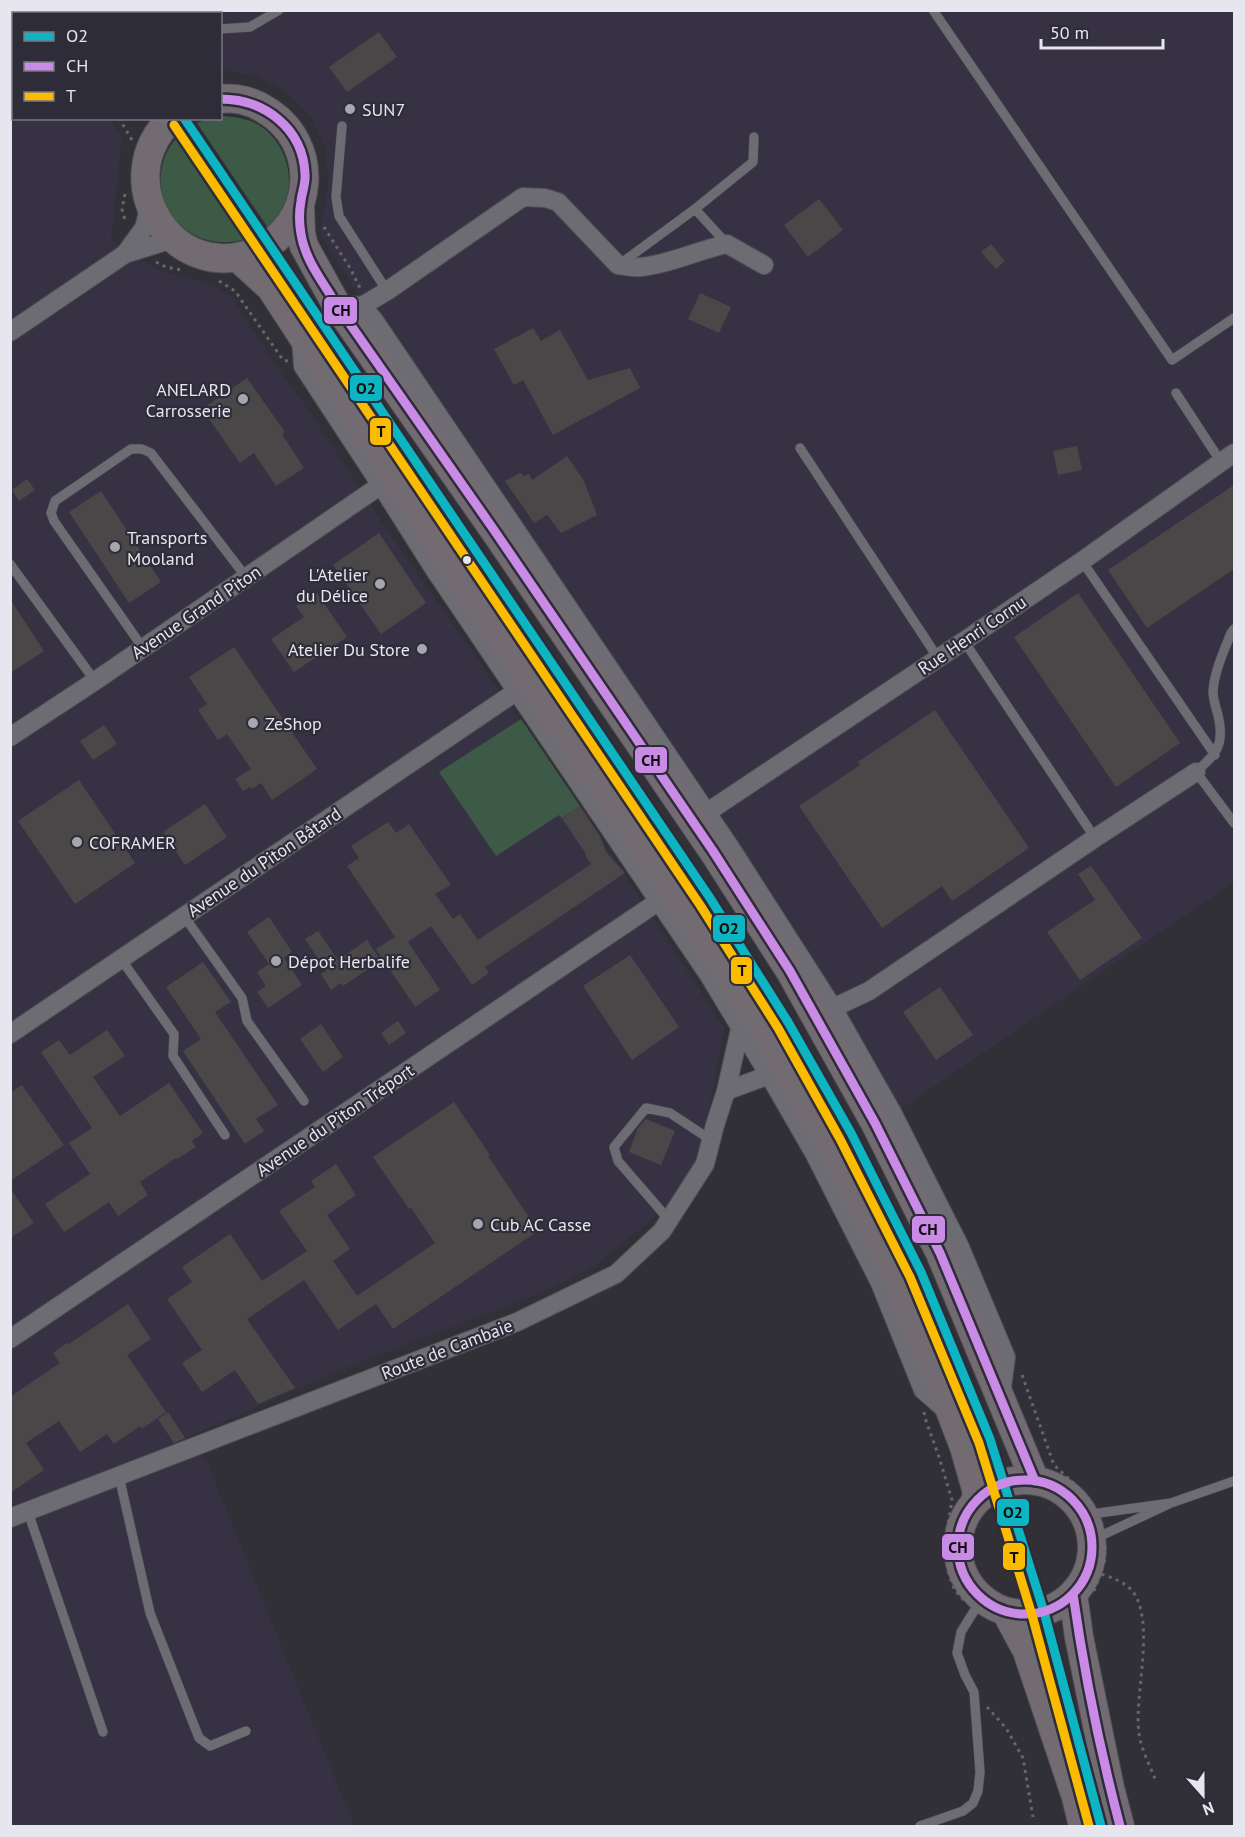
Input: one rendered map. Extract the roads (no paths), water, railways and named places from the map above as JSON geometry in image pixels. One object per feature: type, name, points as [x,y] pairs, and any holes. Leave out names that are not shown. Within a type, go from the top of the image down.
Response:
[{"type":"main road","points":[[222,99],[242,100],[258,105],[273,114],[296,140],[305,173],[300,207],[304,246],[349,305],[501,539],[713,851],[789,970],[874,1123],[940,1253],[1035,1481]]},
{"type":"main road","points":[[158,125],[145,171],[146,188],[150,205],[159,224],[173,239],[187,249],[219,258],[237,257],[254,252],[269,244],[288,228],[300,207]]},
{"type":"main road","points":[[237,257],[271,288],[448,560],[709,946],[770,1042],[827,1141],[896,1280],[964,1447],[977,1499]]},
{"type":"main road","points":[[1083,1827],[1093,1793],[1075,1616],[1088,1583],[1095,1526],[1072,1500],[1055,1487],[1035,1481],[1020,1480],[993,1488],[977,1499],[969,1510],[960,1529],[957,1550],[961,1570],[972,1589],[1027,1651],[1093,1793],[1120,1827]]},
{"type":"main road","points":[[989,1609],[1024,1614],[1044,1612],[1059,1605],[1088,1583]]},
{"type":"street","points":[[349,305],[387,291],[523,197],[545,198],[558,202],[618,266],[639,267],[680,259],[708,248],[727,244],[764,265]]},
{"type":"street","points":[[124,254],[144,228],[150,205]]},
{"type":"street","points":[[11,330],[124,254],[173,239]]},
{"type":"street","points":[[349,305],[380,329],[730,847],[833,1008],[893,1114],[960,1247],[1006,1357],[1001,1397]]},
{"type":"street","points":[[301,333],[303,366],[434,569],[710,977],[770,1075],[814,1153],[880,1283],[923,1389],[951,1415]]},
{"type":"street","name":"Rue Henri Cornu","points":[[706,813],[1082,561],[1228,458]]},
{"type":"street","name":"Avenue Grand Piton","points":[[10,737],[381,485]]},
{"type":"street","name":"Avenue du Piton Bâtard","points":[[10,1034],[517,691]]},
{"type":"street","points":[[833,1008],[869,992],[1196,772]]},
{"type":"street","name":"Avenue du Piton Tréport","points":[[10,1339],[659,901]]},
{"type":"street","name":"Route de Cambaie","points":[[19,1515],[517,1322],[616,1274],[662,1231],[705,1164],[726,1091],[740,1029]]},
{"type":"street","points":[[726,1091],[770,1075]]},
{"type":"lane","points":[[222,29],[250,27],[279,10]]},
{"type":"lane","points":[[933,10],[1172,360],[1234,318]]},
{"type":"lane","points":[[184,120],[710,898],[788,1022],[851,1133],[921,1272],[990,1439],[1044,1612],[1101,1827]]},
{"type":"lane","points":[[342,126],[336,198],[339,216],[387,291]]},
{"type":"lane","points":[[618,266],[695,209],[753,162],[754,137]]},
{"type":"lane","points":[[695,209],[727,244]]},
{"type":"lane","points":[[1176,393],[1228,458]]},
{"type":"lane","points":[[800,448],[938,658]]},
{"type":"lane","points":[[143,648],[54,521],[51,513],[55,501],[121,455],[131,449],[142,449],[151,453],[246,578]]},
{"type":"lane","points":[[1082,561],[1215,755]]},
{"type":"lane","points":[[10,564],[95,681]]},
{"type":"lane","points":[[1234,629],[1217,670],[1213,693],[1220,722],[1221,741],[1215,755],[1196,772],[1234,823]]},
{"type":"lane","points":[[964,641],[1095,838]]},
{"type":"lane","points":[[184,916],[242,998],[247,1021],[304,1101]]},
{"type":"lane","points":[[121,959],[174,1034],[173,1056],[225,1135]]},
{"type":"lane","points":[[669,1220],[618,1161],[614,1147],[646,1107],[670,1113],[711,1140]]},
{"type":"lane","points":[[120,1476],[150,1613],[199,1738],[210,1746],[246,1731]]},
{"type":"lane","points":[[1095,1526],[1231,1482],[1234,1492]]},
{"type":"lane","points":[[1095,1526],[1171,1503]]},
{"type":"lane","points":[[19,1515],[104,1732]]},
{"type":"lane","points":[[920,1827],[963,1811],[973,1803],[978,1791],[980,1772],[974,1692],[965,1676],[957,1653],[961,1632],[989,1609]]},
{"type":"place","name":"SUN7","points":[[350,109]]},
{"type":"place","name":"ANELARD Carrosserie","points":[[243,399]]},
{"type":"place","name":"Transports Mooland","points":[[115,547]]},
{"type":"place","name":"L'Atelier du Délice","points":[[380,584]]},
{"type":"place","name":"Atelier Du Store","points":[[422,649]]},
{"type":"place","name":"ZeShop","points":[[253,723]]},
{"type":"place","name":"COFRAMER","points":[[77,842]]},
{"type":"place","name":"Dépot Herbalife","points":[[276,961]]},
{"type":"place","name":"Cub AC Casse","points":[[478,1224]]}]
